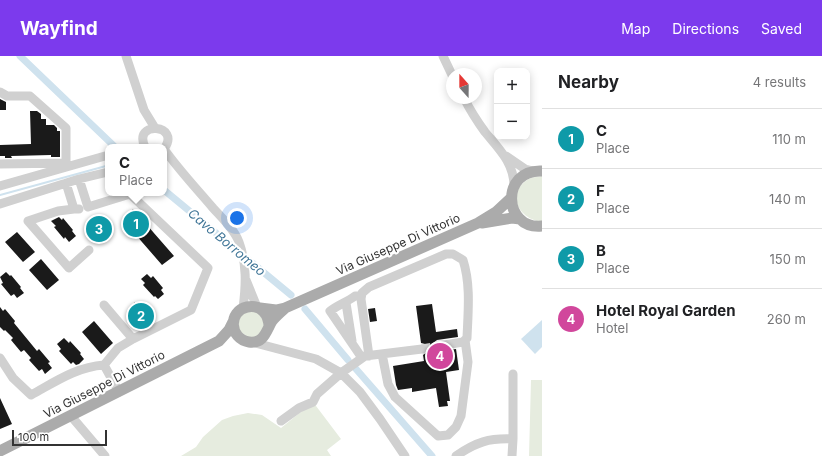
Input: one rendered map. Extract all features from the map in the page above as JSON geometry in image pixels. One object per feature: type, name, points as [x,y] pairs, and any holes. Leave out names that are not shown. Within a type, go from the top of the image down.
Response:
[{"type":"main road","points":[[538,171],[522,176],[514,186],[511,198],[513,209],[520,219],[528,224],[542,226]]},
{"type":"main road","name":"Via Giuseppe Di Vittorio","points":[[285,308],[478,223],[496,212],[511,198]]},
{"type":"main road","name":"Via Giuseppe Di Vittorio","points":[[478,223],[512,218],[520,219]]},
{"type":"main road","points":[[250,306],[276,310],[285,308],[276,316],[262,338],[247,341],[235,332],[233,322],[236,314],[243,308],[250,306]]},
{"type":"main road","points":[[258,308],[268,317],[268,329]]},
{"type":"main road","name":"Via Giuseppe Di Vittorio","points":[[0,451],[219,341],[230,330],[233,322]]},
{"type":"main road","name":"Via Giuseppe Di Vittorio","points":[[219,341],[247,341]]},
{"type":"street","points":[[126,56],[151,129]]},
{"type":"street","points":[[443,56],[449,68]]},
{"type":"street","points":[[0,92],[7,96],[30,96],[66,128],[66,163],[0,164]]},
{"type":"street","points":[[467,104],[473,115],[503,154],[511,169],[514,178],[514,186]]},
{"type":"street","points":[[144,144],[143,137],[151,129],[163,130],[167,138],[167,144]]},
{"type":"street","points":[[167,153],[229,226],[239,243],[246,279],[243,308]]},
{"type":"street","points":[[503,154],[525,169],[538,171]]},
{"type":"street","points":[[0,186],[105,156]]},
{"type":"street","points":[[0,204],[66,183],[105,173]]},
{"type":"street","points":[[80,179],[84,198],[88,207]]},
{"type":"street","points":[[66,183],[73,206]]},
{"type":"street","points":[[89,250],[69,268],[28,221],[73,206],[88,207],[124,196]]},
{"type":"street","points":[[0,358],[13,378],[31,395],[79,369],[90,366],[104,365],[118,348],[191,310],[208,268],[132,196]]},
{"type":"street","points":[[366,357],[361,299],[362,293],[368,287],[446,254],[453,254],[463,260],[466,271],[468,291],[467,338],[465,340],[468,362],[461,416],[456,427],[448,435],[438,436],[395,397],[388,384],[382,354]]},
{"type":"street","points":[[246,279],[258,308]]},
{"type":"street","points":[[362,296],[356,296],[330,311],[353,344],[366,357]]},
{"type":"street","points":[[346,303],[353,344]]},
{"type":"street","points":[[104,306],[133,339]]},
{"type":"street","points":[[268,329],[269,343],[272,348]]},
{"type":"street","points":[[438,346],[463,342],[465,340]]},
{"type":"street","points":[[247,341],[316,359],[341,373],[360,392],[405,456]]},
{"type":"street","points":[[281,421],[299,408],[313,402],[317,394],[341,373],[366,357],[422,349]]},
{"type":"street","points":[[104,365],[119,392]]},
{"type":"street","points":[[512,456],[513,374]]},
{"type":"street","points":[[71,416],[105,456]]},
{"type":"street","points":[[456,456],[470,446],[485,441],[498,438],[513,439]]},
{"type":"shaded area","points":[[542,176],[542,222],[527,216],[518,206],[516,199],[517,192],[527,180]]},
{"type":"shaded area","points":[[244,312],[258,312],[265,324],[258,336],[250,338],[239,331],[238,318]]},
{"type":"shaded area","points":[[531,380],[542,380],[542,456],[529,456]]},
{"type":"shaded area","points":[[313,402],[341,439],[327,450],[331,456],[181,456],[196,447],[203,437],[222,420],[248,413],[262,415],[281,428]]},
{"type":"water","points":[[542,320],[542,347],[535,354],[521,339]]},
{"type":"building","points":[[0,99],[6,102],[6,110],[0,110]]},
{"type":"building","points":[[30,111],[37,111],[41,114],[41,119],[46,119],[46,125],[54,125],[57,128],[57,131],[60,131],[60,157],[51,157],[51,155],[11,156],[12,158],[5,158],[5,156],[0,156],[0,145],[31,144]]},
{"type":"building","points":[[133,209],[174,256],[162,265],[122,219]]},
{"type":"building","points":[[59,217],[62,220],[63,218],[76,236],[69,242],[65,237],[64,239],[51,221]]},
{"type":"building","points":[[93,217],[96,221],[99,218],[109,230],[108,231],[111,236],[104,242],[101,239],[99,240],[88,228],[90,225],[87,222]]},
{"type":"building","points":[[17,232],[35,252],[23,262],[5,242]]},
{"type":"building","points":[[41,259],[59,280],[47,290],[29,270]]},
{"type":"building","points":[[6,272],[10,276],[11,275],[24,293],[17,298],[14,294],[11,296],[1,284],[3,283],[0,277]]},
{"type":"building","points":[[147,274],[151,278],[153,276],[163,288],[161,290],[164,294],[158,299],[155,296],[154,297],[143,285],[145,283],[141,279]]},
{"type":"building","points":[[135,302],[139,307],[141,305],[152,317],[150,318],[153,322],[142,327],[131,315],[133,313],[129,308]]},
{"type":"building","points":[[432,304],[436,332],[457,329],[458,337],[437,340],[432,344],[433,349],[436,352],[456,349],[459,370],[446,372],[450,401],[447,401],[448,406],[439,407],[436,388],[412,392],[412,388],[398,390],[393,366],[424,361],[423,355],[427,352],[428,348],[425,344],[421,343],[416,306]]},
{"type":"building","points":[[0,307],[3,311],[5,309],[15,321],[14,323],[37,351],[39,349],[50,362],[48,363],[52,368],[45,374],[42,369],[39,371],[29,360],[31,358],[24,350],[21,352],[11,340],[13,338],[0,327]]},
{"type":"building","points":[[375,308],[377,321],[370,322],[368,309]]},
{"type":"building","points":[[94,321],[113,343],[101,354],[82,332]]},
{"type":"building","points":[[64,338],[69,343],[70,341],[81,353],[80,354],[84,359],[79,364],[76,365],[73,362],[71,364],[59,351],[61,349],[57,344]]},
{"type":"building","points":[[0,398],[12,424],[0,429]]},
{"type":"waterway","name":"Cavo Borromeo","points":[[20,56],[112,144]]},
{"type":"waterway","points":[[0,195],[105,166]]},
{"type":"waterway","name":"Cavo Borromeo","points":[[167,192],[291,295]]},
{"type":"waterway","name":"Cavo Borromeo","points":[[305,309],[348,360]]},
{"type":"waterway","name":"Cavo Borromeo","points":[[356,369],[432,456]]},
{"type":"tunnel","points":[[422,349],[438,346]]},
{"type":"place","name":"C","points":[[136,224]]},
{"type":"place","name":"B","points":[[99,229]]},
{"type":"place","name":"F","points":[[141,316]]},
{"type":"place","name":"Hotel Royal Garden","points":[[440,356]]}]
